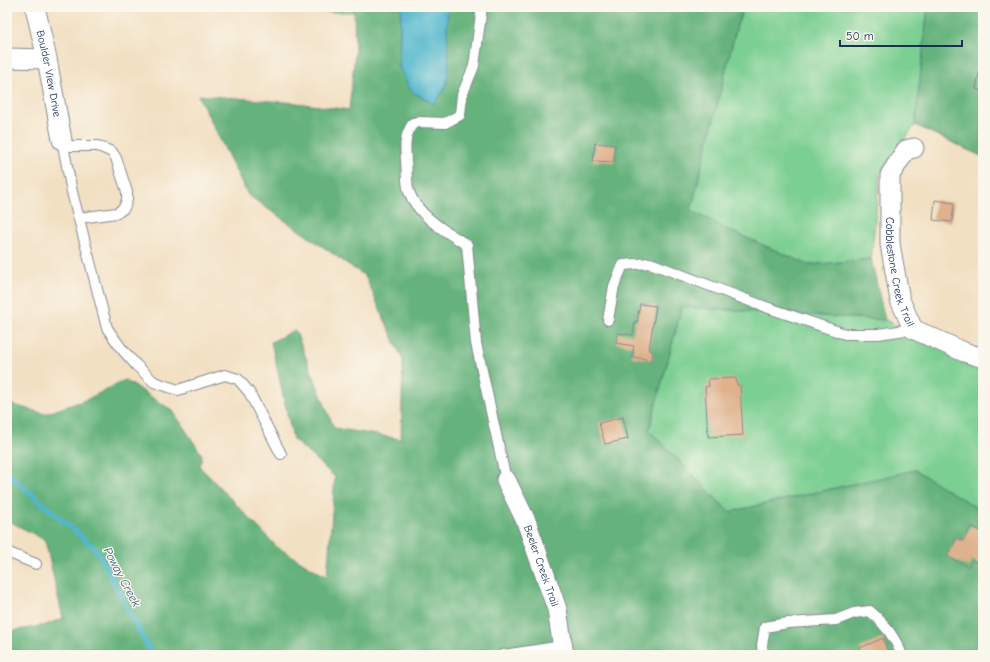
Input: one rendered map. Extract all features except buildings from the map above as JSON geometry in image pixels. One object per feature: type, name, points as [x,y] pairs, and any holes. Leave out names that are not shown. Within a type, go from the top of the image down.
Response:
[{"type":"street","name":"Boulder View Drive","points":[[35,7],[47,59],[63,143]]},
{"type":"street","points":[[7,58],[47,59]]},
{"type":"street","name":"Cobblestone Creek Trail","points":[[914,148],[906,150],[890,175],[890,244],[900,300],[913,330],[964,352],[983,358]]},
{"type":"street","name":"Beeler Creek Trail","points":[[506,480],[526,521],[557,609],[563,650]]},
{"type":"lane","points":[[482,7],[474,66],[462,95],[460,115],[445,123],[413,123],[407,133],[405,148],[409,191],[422,213],[445,231],[467,245],[476,343],[506,480]]},
{"type":"lane","points":[[79,218],[117,213],[124,208],[127,200],[127,192],[116,158],[112,152],[98,146],[63,143],[79,218],[107,328],[121,348],[154,382],[178,390],[226,375],[238,379],[249,392],[281,454]]},
{"type":"lane","points":[[608,320],[614,286],[623,265],[650,263],[763,306],[845,334],[878,334],[913,330]]},
{"type":"lane","points":[[7,552],[36,564]]},
{"type":"lane","points":[[763,655],[762,645],[765,627],[788,623],[836,620],[854,613],[870,611],[883,622],[899,646],[902,655]]},
{"type":"lane","points":[[504,655],[563,650]]},
{"type":"green space","points":[[271,7],[354,7],[354,12],[272,12]]},
{"type":"green space","points":[[354,7],[402,7],[399,67],[447,30],[448,7],[744,7],[737,25],[691,210],[726,229],[809,265],[871,259],[885,320],[682,307],[649,430],[729,512],[915,470],[983,512],[983,655],[7,655],[7,632],[46,625],[63,618],[45,540],[7,520],[7,403],[45,414],[88,399],[125,380],[173,411],[202,455],[200,467],[277,547],[327,577],[335,477],[293,439],[271,342],[295,330],[334,428],[401,439],[403,360],[365,276],[248,195],[198,95],[296,103],[349,110],[355,53]]},
{"type":"green space","points":[[744,7],[928,7],[915,125],[880,174],[871,259],[809,265],[726,229],[691,210],[737,25]]},
{"type":"green space","points":[[928,7],[983,7],[983,157],[915,125]]},
{"type":"green space","points":[[682,307],[885,320],[983,364],[983,512],[915,470],[729,512],[649,430]]},
{"type":"water","points":[[402,7],[448,7],[447,30],[449,68],[446,87],[434,104],[411,91],[399,67]]},
{"type":"waterway","name":"Poway Creek","points":[[7,473],[97,550],[152,655]]}]
